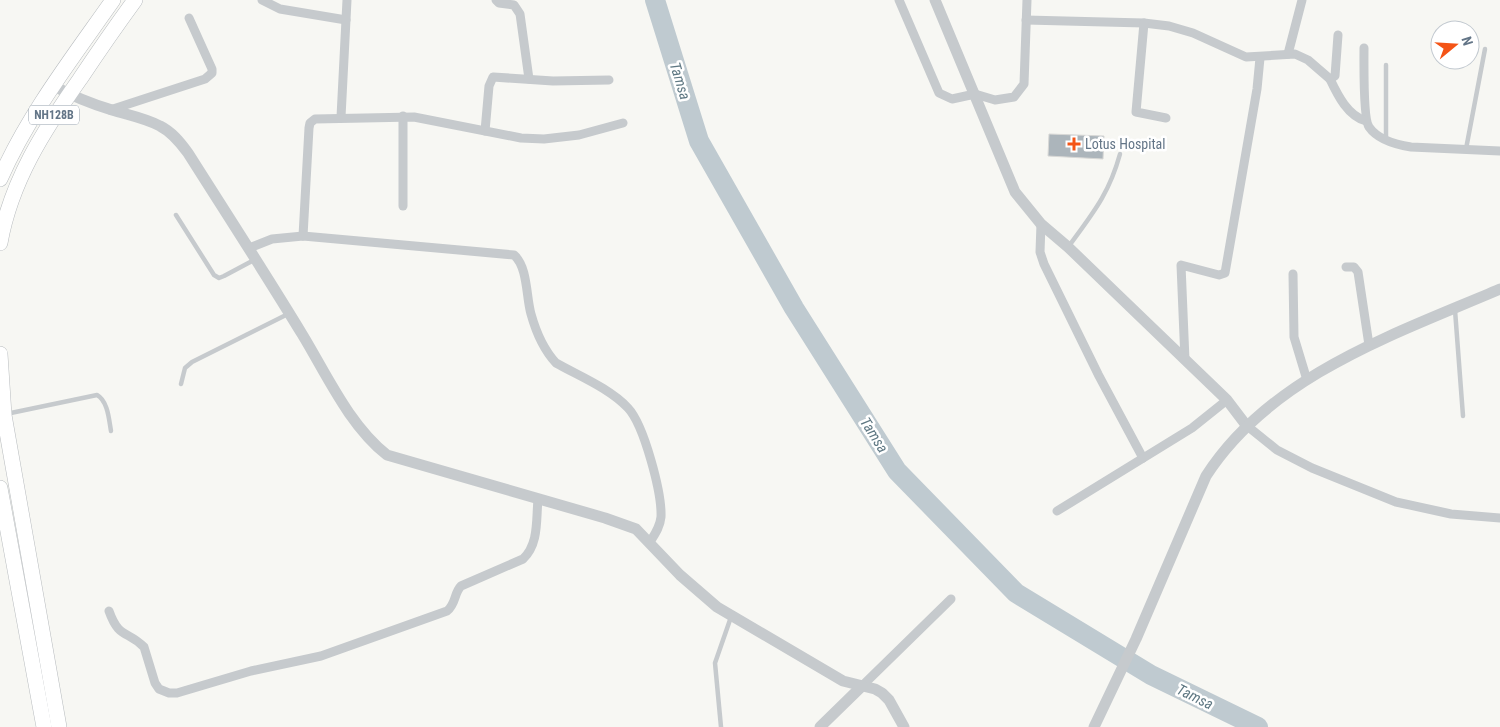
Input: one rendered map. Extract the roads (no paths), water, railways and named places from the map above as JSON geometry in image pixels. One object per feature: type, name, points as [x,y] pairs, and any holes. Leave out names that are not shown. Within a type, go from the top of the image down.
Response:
[{"type":"highway","name":"NH128B","points":[[0,179],[10,156],[54,86],[113,0]]},
{"type":"highway","name":"NH128B","points":[[0,244],[3,225],[18,181],[46,128],[135,0]]},
{"type":"highway","points":[[0,354],[4,415],[59,727]]},
{"type":"highway","points":[[0,488],[44,727]]},
{"type":"street","points":[[262,0],[280,9],[346,20]]},
{"type":"street","points":[[341,117],[348,0]]},
{"type":"street","points":[[496,0],[499,3],[514,5],[520,14],[529,79]]},
{"type":"street","points":[[899,0],[939,93],[952,99],[974,94],[995,100],[1014,97],[1024,84],[1027,0]]},
{"type":"street","points":[[935,0],[1015,192],[1041,224],[1068,247],[1227,400],[1246,425],[1277,450],[1303,464],[1396,502],[1451,514],[1500,518]]},
{"type":"street","points":[[1288,54],[1302,0]]},
{"type":"street","points":[[110,110],[205,79],[212,74],[212,69],[189,18]]},
{"type":"street","points":[[1026,20],[1144,23],[1183,29],[1238,54],[1260,58],[1288,54],[1303,57],[1330,79],[1339,98],[1358,119],[1366,122],[1375,133],[1386,140],[1411,147],[1500,151]]},
{"type":"street","points":[[1144,23],[1136,112],[1166,118]]},
{"type":"street","points":[[1330,79],[1335,76],[1338,35]]},
{"type":"street","points":[[1364,48],[1366,122]]},
{"type":"street","points":[[1186,360],[1181,265],[1219,275],[1225,273],[1257,89],[1260,58]]},
{"type":"street","points":[[485,131],[491,79],[499,76],[529,79],[609,80]]},
{"type":"street","points":[[54,86],[110,110],[148,120],[161,126],[175,137],[188,152],[256,258],[354,420],[374,445],[387,455],[636,529],[680,575],[717,607],[843,681],[875,689],[889,700],[904,727]]},
{"type":"street","points":[[403,116],[403,206]]},
{"type":"street","points":[[303,236],[310,123],[315,119],[341,117],[422,117],[533,139],[554,139],[623,124]]},
{"type":"street","points":[[1041,224],[1040,252],[1047,272],[1143,458]]},
{"type":"street","points":[[249,248],[272,239],[303,236],[507,253],[518,259],[535,327],[550,356],[556,362],[615,397],[629,409],[639,426],[655,478],[660,506],[660,522],[650,542]]},
{"type":"street","points":[[1346,267],[1354,267],[1358,272],[1369,345]]},
{"type":"street","points":[[1293,274],[1294,337],[1307,380]]},
{"type":"street","points":[[1094,727],[1136,639],[1206,476],[1222,451],[1246,425],[1307,380],[1369,345],[1500,289]]},
{"type":"street","points":[[1057,511],[1210,416],[1227,400]]},
{"type":"street","points":[[109,612],[113,624],[120,632],[144,646],[155,683],[159,689],[168,693],[192,690],[251,671],[327,654],[447,610],[452,606],[457,590],[461,586],[523,559],[529,553],[534,540],[538,499]]},
{"type":"street","points":[[820,727],[951,599]]},
{"type":"lane","points":[[1466,149],[1485,49]]},
{"type":"lane","points":[[1386,65],[1386,140]]},
{"type":"lane","points":[[1068,247],[1106,194],[1113,180],[1120,154]]},
{"type":"lane","points":[[176,215],[214,275],[219,278],[256,258]]},
{"type":"lane","points":[[1455,308],[1462,416]]},
{"type":"lane","points":[[182,384],[185,368],[192,362],[289,313]]},
{"type":"lane","points":[[4,415],[98,395],[105,404],[111,431]]},
{"type":"lane","points":[[721,727],[715,663],[731,616]]},
{"type":"waterway","name":"Tamsa","points":[[655,0],[699,141],[794,308],[897,471],[1016,593],[1151,675],[1258,727]]},
{"type":"place","name":"Lotus Hospital","points":[[1074,144]]}]
